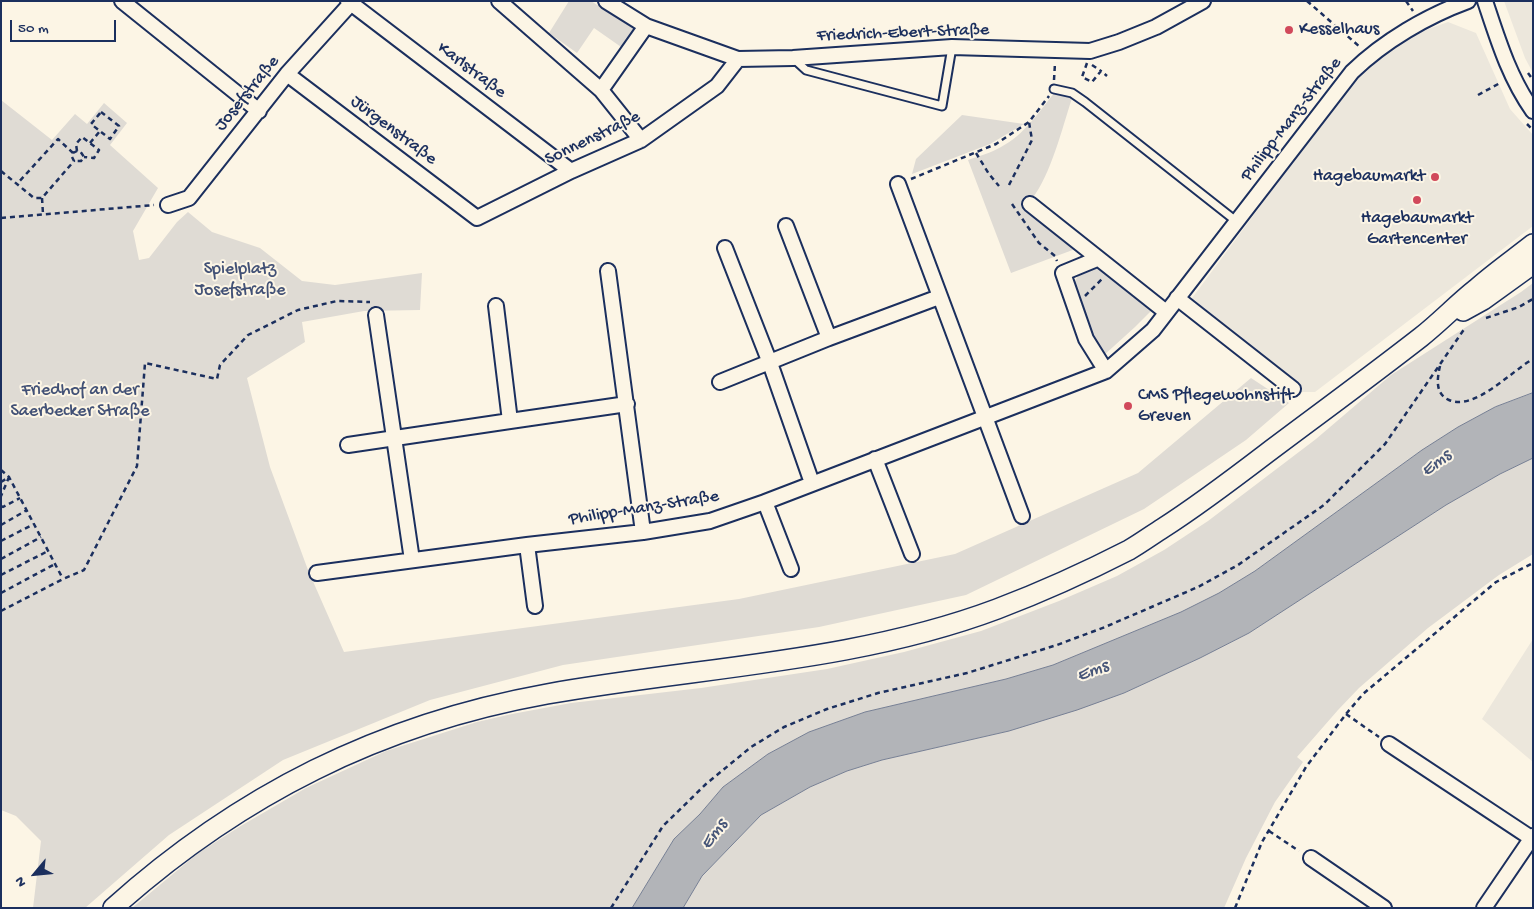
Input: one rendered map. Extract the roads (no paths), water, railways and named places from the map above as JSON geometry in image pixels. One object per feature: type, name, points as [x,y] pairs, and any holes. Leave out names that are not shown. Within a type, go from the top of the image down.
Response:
[{"type":"main road","points":[[113,908],[176,855],[221,823],[258,800],[315,769],[422,725],[497,704],[549,694],[811,656],[877,643],[929,631],[993,611],[1055,586],[1132,548],[1200,504],[1426,334],[1475,289],[1533,244]]},
{"type":"main road","points":[[1426,334],[1483,300],[1533,264]]},
{"type":"street","points":[[122,1],[259,111]]},
{"type":"street","points":[[499,1],[601,90],[641,140]]},
{"type":"street","name":"Friedrich-Ebert-Straße","points":[[606,1],[646,26],[738,59],[792,58],[952,47],[1056,50],[1089,57],[1118,42],[1156,27],[1202,1]]},
{"type":"street","name":"Philipp-Manz-Straße","points":[[317,573],[527,545],[643,532],[710,520],[765,502],[1106,371],[1153,330],[1352,72],[1371,56],[1421,22],[1468,1]]},
{"type":"street","points":[[1485,1],[1504,59],[1506,80],[1533,110]]},
{"type":"street","name":"Josefstraße","points":[[168,204],[189,198],[287,74],[351,2]]},
{"type":"street","name":"Karlstraße","points":[[351,2],[571,171]]},
{"type":"street","points":[[601,90],[646,26]]},
{"type":"street","name":"Sonnenstraße","points":[[477,218],[571,171],[641,140],[717,86],[738,59]]},
{"type":"street","name":"Jürgenstraße","points":[[287,74],[477,218]]},
{"type":"street","points":[[1506,80],[1533,96]]},
{"type":"street","points":[[898,184],[1022,516]]},
{"type":"street","points":[[1030,204],[1166,312]]},
{"type":"street","points":[[786,226],[829,338]]},
{"type":"street","points":[[725,248],[770,363],[812,483]]},
{"type":"street","points":[[1098,259],[1063,273],[1086,338],[1106,371]]},
{"type":"street","points":[[608,271],[643,532]]},
{"type":"street","points":[[720,382],[829,338],[939,297]]},
{"type":"street","points":[[1177,298],[1292,389]]},
{"type":"street","points":[[496,306],[510,421]]},
{"type":"street","points":[[376,315],[412,560]]},
{"type":"street","points":[[348,445],[627,404]]},
{"type":"street","points":[[875,459],[912,554]]},
{"type":"street","points":[[765,502],[791,570]]},
{"type":"street","points":[[527,545],[535,606]]},
{"type":"street","points":[[1389,744],[1532,837],[1484,908]]},
{"type":"street","points":[[1311,858],[1384,908]]},
{"type":"lane","points":[[792,58],[806,70],[942,106],[952,47]]},
{"type":"lane","points":[[1054,89],[1072,93],[1085,102],[1236,221]]},
{"type":"water","name":"Ems","points":[[1533,393],[1533,458],[1500,474],[1446,505],[1249,633],[1124,693],[1077,710],[1009,731],[882,760],[847,771],[810,787],[761,815],[702,876],[683,908],[632,908],[674,839],[700,814],[723,787],[768,754],[809,732],[865,712],[1006,679],[1053,665],[1181,612],[1219,593],[1255,571],[1422,450],[1458,427],[1495,407]]},
{"type":"place","name":"Kesselhaus","points":[[1289,30]]},
{"type":"place","name":"Hagebaumarkt","points":[[1435,177]]},
{"type":"place","name":"Hagebaumarkt Gartencenter","points":[[1417,200]]},
{"type":"place","name":"CMS Pflegewohnstift Greven","points":[[1128,406]]},
{"type":"park label","name":"Spielplatz Josefstraße","points":[[240,280]]},
{"type":"park label","name":"Friedhof an der Saerbecker Straße","points":[[80,401]]}]
